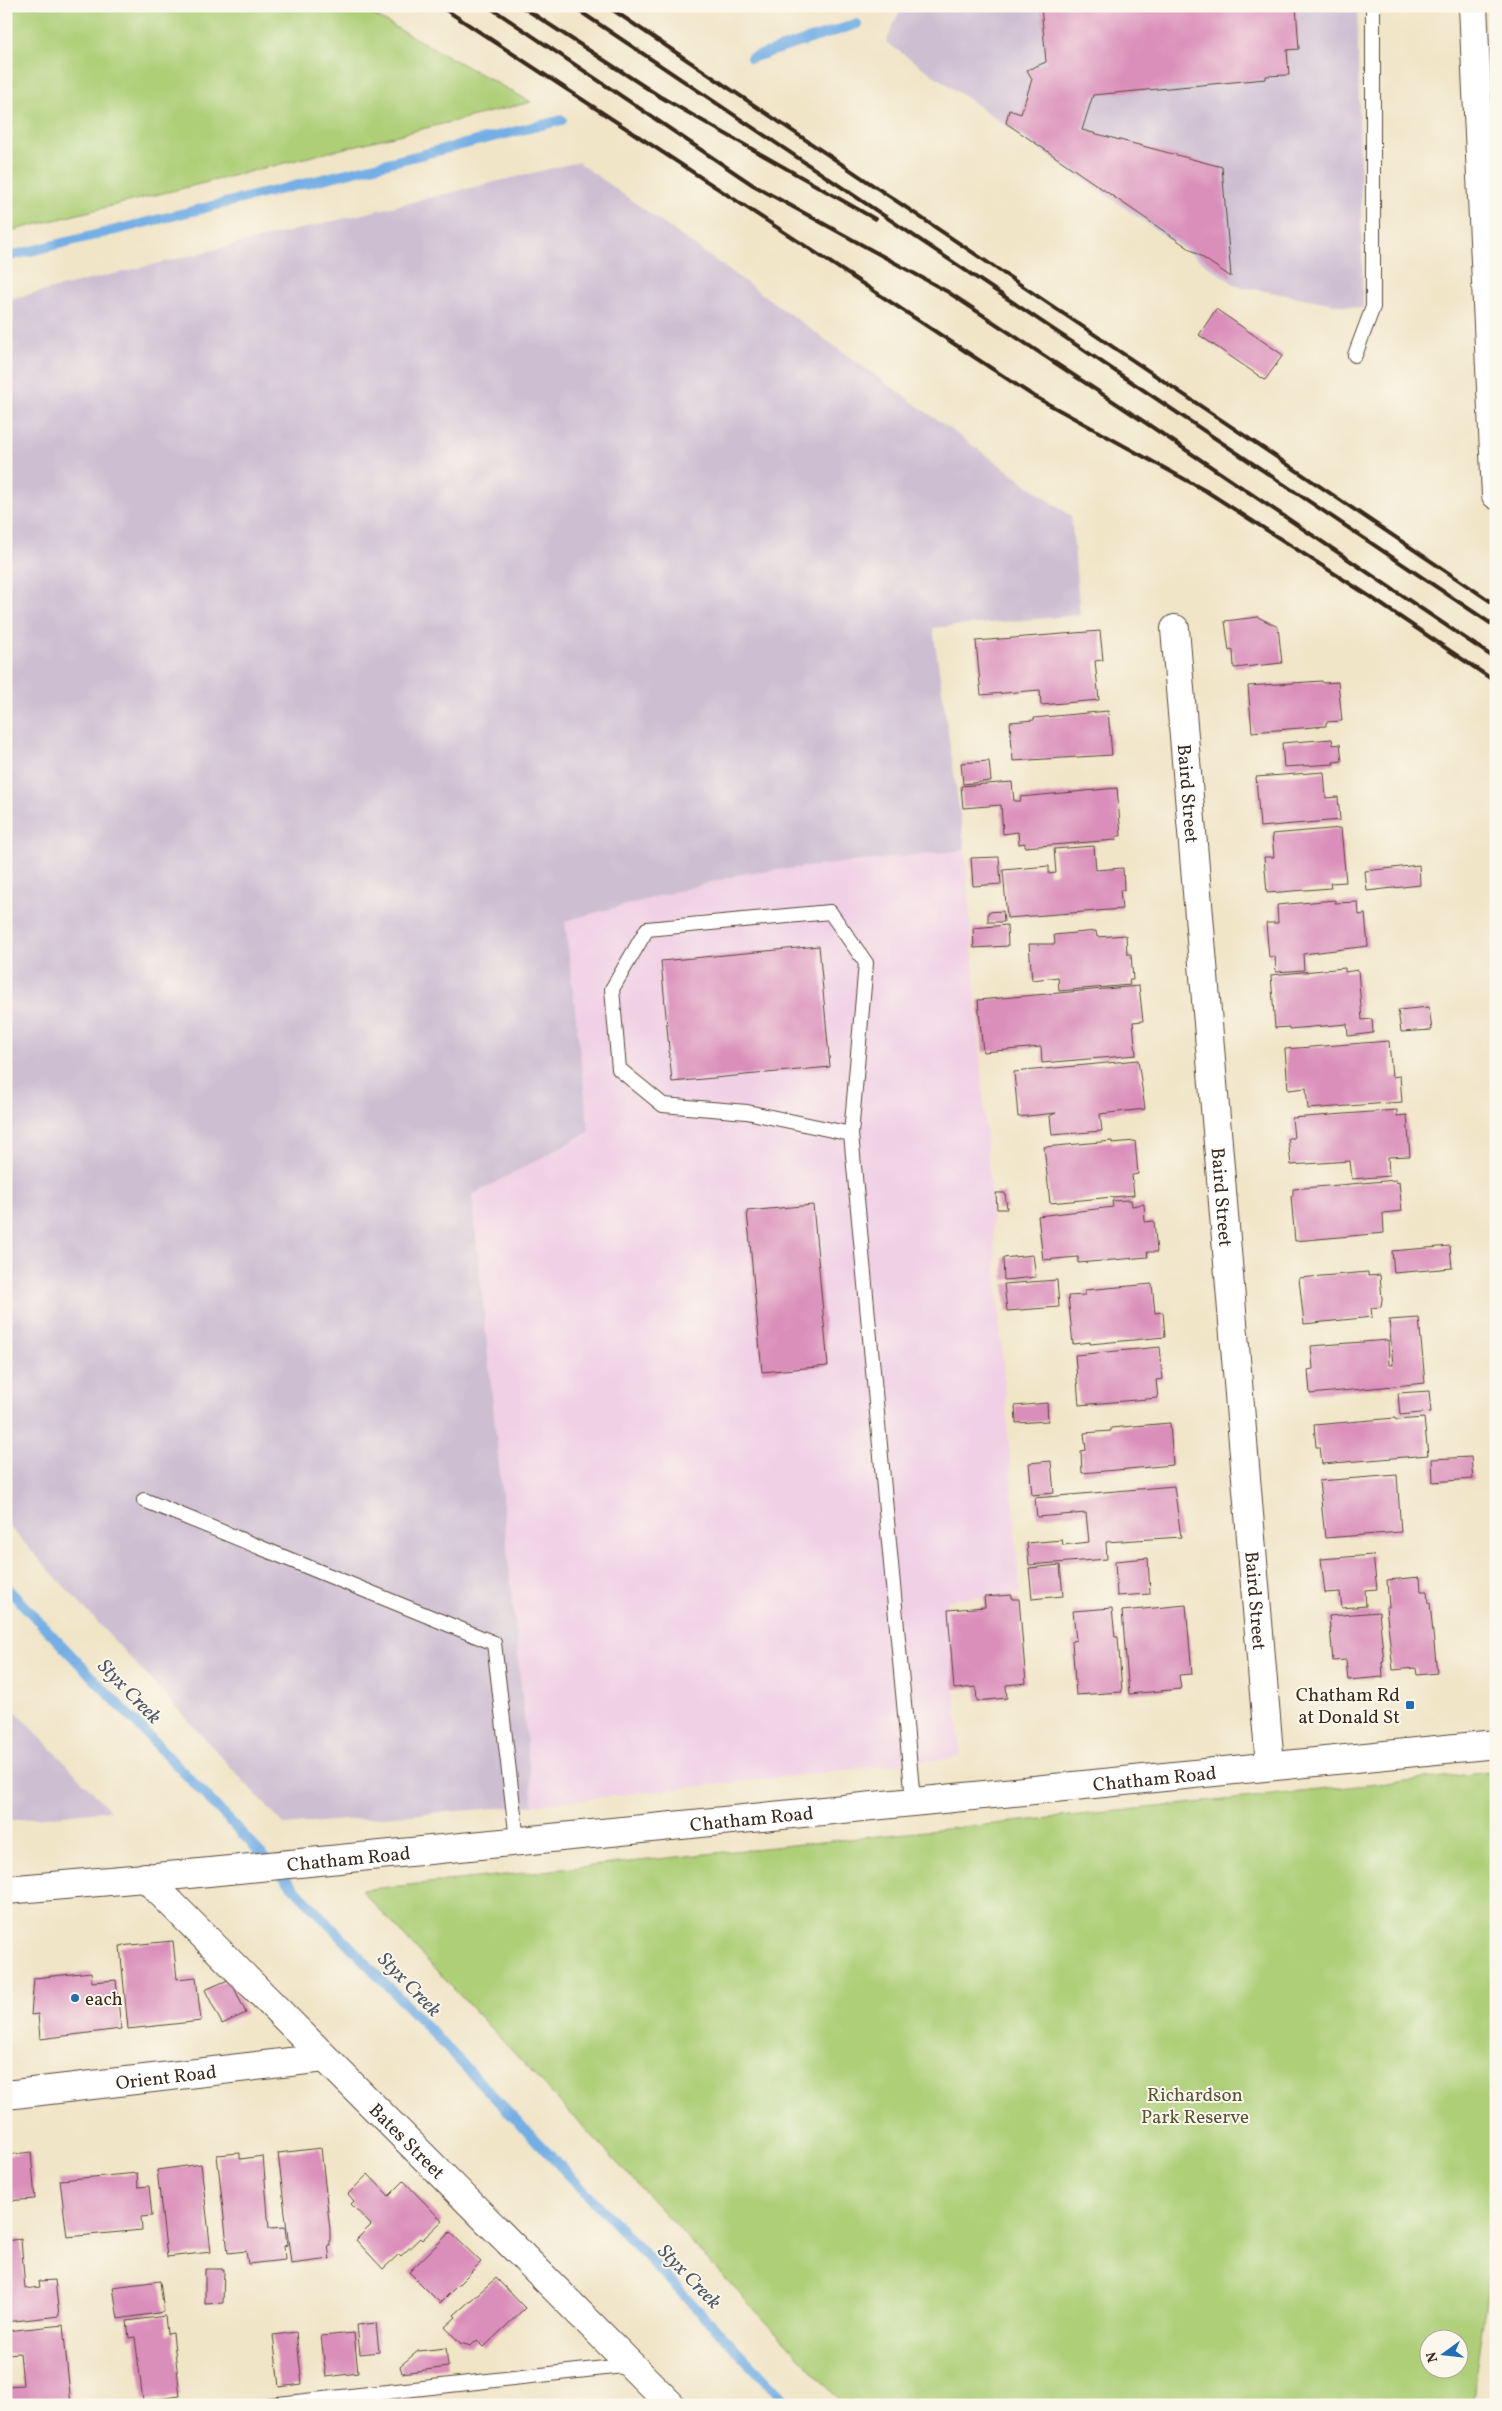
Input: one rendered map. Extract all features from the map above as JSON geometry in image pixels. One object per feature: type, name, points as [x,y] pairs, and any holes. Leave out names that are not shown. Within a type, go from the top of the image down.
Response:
[{"type":"main road","points":[[1473,6],[1495,488]]},
{"type":"main road","name":"Baird Street","points":[[1176,629],[1270,1765]]},
{"type":"main road","name":"Chatham Road","points":[[6,1890],[179,1875],[913,1800],[1496,1744]]},
{"type":"main road","name":"Bates Street","points":[[145,1877],[671,2405]]},
{"type":"main road","name":"Orient Road","points":[[6,2095],[325,2058]]},
{"type":"lane","points":[[1355,355],[1373,306],[1373,6]]},
{"type":"lane","points":[[851,1134],[747,1112],[663,1106],[619,1069],[612,989],[647,929],[830,912],[866,963],[851,1134],[913,1800]]},
{"type":"lane","points":[[144,1500],[494,1643],[517,1840]]},
{"type":"lane","points":[[269,2405],[633,2365]]},
{"type":"shaded area","points":[[891,6],[1357,6],[1363,309],[1237,286],[886,42],[900,10]]},
{"type":"shaded area","points":[[578,162],[1071,516],[1080,615],[933,628],[965,850],[742,874],[565,921],[589,1132],[472,1195],[533,1805],[284,1825],[6,1523],[6,300]]},
{"type":"shaded area","points":[[965,850],[1020,1594],[947,1600],[961,1757],[533,1805],[472,1194],[589,1132],[565,921],[742,874]]},
{"type":"shaded area","points":[[6,1701],[110,1810],[6,1821]]},
{"type":"green space","points":[[6,6],[357,6],[531,102],[6,232]]},
{"type":"green space","name":"Richardson Park Reserve","points":[[1496,1773],[1496,2231],[1471,2405],[844,2405],[361,1890]]},
{"type":"building","points":[[1041,6],[1296,6],[1299,49],[1287,50],[1289,75],[1266,76],[1266,79],[1093,95],[1082,130],[1222,167],[1231,277],[1006,123],[1009,110],[1021,114],[1032,79],[1027,70],[1046,62]]},
{"type":"building","points":[[1216,309],[1283,355],[1265,380],[1199,335]]},
{"type":"building","points":[[1258,617],[1278,627],[1282,663],[1234,668],[1233,650],[1229,651],[1225,621]]},
{"type":"building","points":[[1100,631],[1103,660],[1095,661],[1099,700],[1041,705],[1040,690],[981,695],[976,641]]},
{"type":"building","points":[[1322,681],[1323,683],[1338,682],[1342,721],[1326,722],[1326,726],[1252,732],[1248,686]]},
{"type":"building","points":[[1108,711],[1112,755],[1013,761],[1010,722]]},
{"type":"building","points":[[1332,739],[1333,745],[1340,744],[1342,761],[1333,762],[1334,764],[1284,767],[1282,743]]},
{"type":"building","points":[[989,761],[991,781],[963,784],[961,763]]},
{"type":"building","points":[[1324,772],[1326,798],[1338,797],[1340,820],[1260,827],[1256,777]]},
{"type":"building","points":[[1012,782],[1014,801],[1021,801],[1020,797],[1117,788],[1121,836],[1116,836],[1116,840],[1025,847],[1025,843],[1019,844],[1018,832],[1003,834],[1001,805],[963,808],[961,786]]},
{"type":"building","points":[[1341,828],[1346,882],[1330,883],[1331,888],[1267,893],[1264,857],[1274,857],[1272,834]]},
{"type":"building","points":[[1094,846],[1096,870],[1123,868],[1124,890],[1120,890],[1122,909],[1007,918],[1003,870],[1049,866],[1049,874],[1056,873],[1054,849]]},
{"type":"building","points":[[999,857],[1001,884],[973,886],[971,858]]},
{"type":"building","points":[[1419,865],[1420,885],[1367,891],[1365,871]]},
{"type":"building","points":[[1335,900],[1335,903],[1358,902],[1359,915],[1365,914],[1368,946],[1303,954],[1304,970],[1276,972],[1275,956],[1269,957],[1266,923],[1278,923],[1277,905]]},
{"type":"building","points":[[1003,911],[1004,922],[988,922],[988,912]]},
{"type":"building","points":[[1007,925],[1008,946],[974,948],[973,928]]},
{"type":"building","points":[[1096,931],[1097,937],[1126,935],[1127,954],[1131,954],[1133,980],[1129,980],[1130,985],[1059,991],[1058,977],[1032,980],[1029,944],[1055,944],[1054,935]]},
{"type":"building","points":[[819,946],[830,1067],[672,1082],[661,961]]},
{"type":"building","points":[[1345,968],[1345,972],[1358,970],[1362,1020],[1372,1019],[1373,1033],[1348,1036],[1347,1024],[1289,1029],[1289,1027],[1275,1028],[1271,975]]},
{"type":"building","points":[[1139,986],[1143,1021],[1133,1022],[1136,1055],[1042,1063],[1041,1047],[983,1052],[978,1000]]},
{"type":"building","points":[[1429,1007],[1432,1030],[1401,1032],[1398,1010]]},
{"type":"building","points":[[1389,1041],[1392,1077],[1400,1076],[1402,1102],[1308,1109],[1306,1088],[1288,1090],[1285,1049]]},
{"type":"building","points":[[1138,1060],[1145,1109],[1100,1114],[1102,1131],[1052,1135],[1050,1116],[1056,1113],[1018,1117],[1014,1072]]},
{"type":"building","points":[[1397,1110],[1397,1116],[1407,1115],[1410,1156],[1388,1157],[1389,1176],[1352,1179],[1350,1161],[1291,1165],[1288,1138],[1294,1138],[1292,1118]]},
{"type":"building","points":[[1112,1141],[1112,1143],[1135,1141],[1138,1174],[1132,1175],[1134,1195],[1050,1203],[1044,1147]]},
{"type":"building","points":[[1396,1180],[1396,1183],[1399,1182],[1402,1211],[1383,1213],[1384,1233],[1295,1241],[1291,1196],[1293,1196],[1293,1189]]},
{"type":"building","points":[[996,1193],[1005,1193],[1007,1209],[997,1209]]},
{"type":"building","points":[[1131,1200],[1132,1206],[1144,1204],[1145,1222],[1154,1221],[1157,1252],[1147,1252],[1148,1257],[1078,1263],[1078,1257],[1043,1260],[1038,1216],[1113,1207],[1112,1201]]},
{"type":"building","points":[[813,1205],[828,1366],[762,1372],[747,1211]]},
{"type":"building","points":[[1450,1246],[1452,1268],[1394,1273],[1392,1251]]},
{"type":"building","points":[[1033,1255],[1036,1277],[1004,1280],[1003,1258]]},
{"type":"building","points":[[1368,1272],[1368,1276],[1380,1275],[1381,1307],[1371,1308],[1372,1317],[1304,1324],[1299,1278]]},
{"type":"building","points":[[1057,1280],[1059,1307],[1007,1311],[1004,1284]]},
{"type":"building","points":[[1152,1284],[1155,1313],[1163,1312],[1165,1337],[1073,1344],[1068,1296],[1085,1295],[1085,1290]]},
{"type":"building","points":[[1419,1318],[1425,1383],[1310,1394],[1308,1370],[1313,1369],[1311,1346],[1388,1340],[1389,1365],[1393,1365],[1389,1320]]},
{"type":"building","points":[[1160,1347],[1163,1379],[1156,1380],[1158,1398],[1079,1405],[1075,1355]]},
{"type":"building","points":[[1429,1391],[1431,1412],[1400,1415],[1398,1393]]},
{"type":"building","points":[[1047,1403],[1048,1421],[1016,1423],[1015,1406]]},
{"type":"building","points":[[1395,1418],[1396,1420],[1424,1418],[1428,1455],[1322,1464],[1320,1447],[1316,1447],[1314,1425]]},
{"type":"building","points":[[1170,1423],[1173,1465],[1082,1473],[1081,1451],[1086,1450],[1084,1433],[1111,1431],[1111,1428]]},
{"type":"building","points":[[1471,1457],[1473,1479],[1433,1482],[1432,1459]]},
{"type":"building","points":[[1051,1461],[1054,1493],[1032,1495],[1029,1463]]},
{"type":"building","points":[[1397,1475],[1401,1532],[1325,1538],[1319,1481]]},
{"type":"building","points":[[1174,1486],[1181,1537],[1106,1542],[1107,1559],[1029,1565],[1027,1543],[1062,1540],[1063,1545],[1089,1542],[1086,1513],[1037,1517],[1035,1498]]},
{"type":"building","points":[[1373,1555],[1377,1589],[1365,1590],[1366,1606],[1342,1608],[1340,1592],[1325,1593],[1321,1559]]},
{"type":"building","points":[[1148,1558],[1150,1594],[1117,1596],[1115,1561]]},
{"type":"building","points":[[1060,1565],[1063,1596],[1032,1599],[1029,1568]]},
{"type":"building","points":[[1420,1577],[1421,1591],[1427,1591],[1428,1603],[1430,1603],[1437,1673],[1417,1675],[1416,1668],[1393,1670],[1386,1607],[1389,1607],[1387,1580]]},
{"type":"building","points":[[1012,1595],[1012,1599],[1019,1599],[1026,1683],[1006,1685],[1007,1698],[977,1701],[976,1687],[954,1689],[948,1610],[985,1607],[984,1597]]},
{"type":"building","points":[[1186,1605],[1192,1674],[1179,1675],[1181,1689],[1129,1694],[1122,1611]]},
{"type":"building","points":[[1112,1608],[1115,1637],[1118,1637],[1122,1692],[1076,1695],[1072,1641],[1076,1640],[1073,1611]]},
{"type":"building","points":[[1379,1612],[1384,1662],[1382,1662],[1383,1677],[1348,1680],[1346,1660],[1333,1661],[1329,1616]]},
{"type":"building","points":[[173,1941],[177,1979],[196,1977],[201,2021],[128,2029],[120,1946]]},
{"type":"building","name":"each","points":[[91,1972],[92,1982],[116,1980],[121,2029],[40,2039],[38,2014],[31,2015],[34,1978]]},
{"type":"building","points":[[230,1979],[246,2013],[222,2024],[205,1990]]},
{"type":"building","points":[[321,2148],[330,2230],[330,2245],[328,2245],[330,2259],[291,2264],[278,2153]]},
{"type":"building","points":[[31,2152],[35,2199],[6,2201],[6,2155]]},
{"type":"building","points":[[240,2153],[240,2159],[263,2156],[269,2228],[285,2227],[287,2245],[284,2246],[285,2260],[248,2264],[246,2251],[228,2253],[217,2155]]},
{"type":"building","points":[[201,2164],[211,2252],[167,2257],[157,2170]]},
{"type":"building","points":[[137,2173],[138,2187],[149,2186],[152,2216],[141,2217],[142,2230],[67,2237],[60,2180]]},
{"type":"building","points":[[368,2174],[389,2196],[404,2181],[442,2221],[422,2240],[420,2238],[401,2256],[399,2254],[383,2269],[356,2240],[371,2225],[351,2204],[354,2201],[348,2194]]},
{"type":"building","points":[[450,2232],[481,2262],[440,2303],[409,2272]]},
{"type":"building","points":[[21,2239],[25,2289],[40,2287],[39,2281],[55,2280],[59,2316],[6,2322],[6,2241]]},
{"type":"building","points":[[205,2269],[224,2269],[223,2303],[205,2304]]},
{"type":"building","points":[[496,2278],[525,2308],[484,2347],[477,2340],[471,2346],[460,2343],[445,2327],[456,2317],[454,2315]]},
{"type":"building","points":[[160,2281],[164,2312],[118,2319],[113,2287]]},
{"type":"building","points":[[165,2316],[167,2334],[173,2333],[180,2396],[143,2401],[135,2337],[129,2338],[127,2321]]},
{"type":"building","points":[[376,2323],[379,2352],[360,2354],[357,2325]]},
{"type":"building","points":[[63,2325],[71,2405],[6,2405],[6,2386],[23,2385],[20,2353],[6,2354],[6,2331]]},
{"type":"building","points":[[296,2332],[302,2384],[279,2387],[273,2335]]},
{"type":"building","points":[[354,2333],[358,2373],[326,2377],[321,2336]]},
{"type":"building","points":[[446,2348],[448,2367],[402,2373],[400,2366],[418,2351]]},
{"type":"waterway","points":[[751,58],[857,24]]},
{"type":"waterway","points":[[6,257],[562,120]]},
{"type":"waterway","name":"Styx Creek","points":[[6,1587],[789,2405]]},
{"type":"railway","points":[[440,6],[1032,395],[1206,491],[1366,594],[1496,682]]},
{"type":"railway","points":[[488,6],[753,185],[948,292],[1496,659]]},
{"type":"railway","points":[[521,6],[659,96],[875,219]]},
{"type":"railway","points":[[572,6],[1496,627]]},
{"type":"railway","points":[[607,6],[1496,605]]},
{"type":"place","name":"Chatham Rd at Donald St","points":[[1410,1705]]},
{"type":"place","name":"each","points":[[75,1998]]}]
